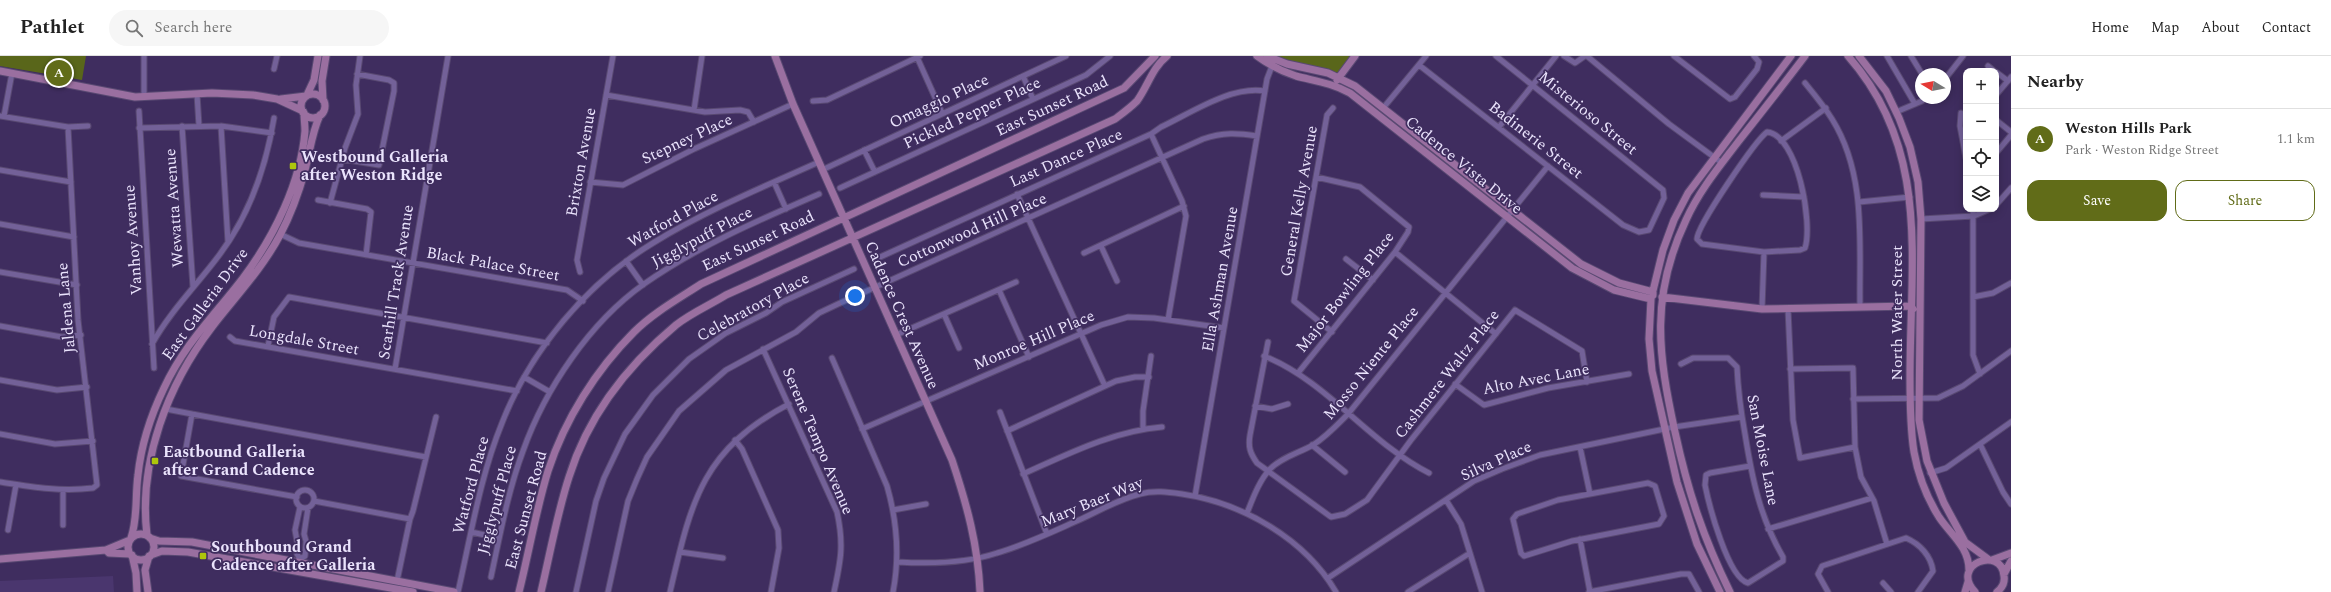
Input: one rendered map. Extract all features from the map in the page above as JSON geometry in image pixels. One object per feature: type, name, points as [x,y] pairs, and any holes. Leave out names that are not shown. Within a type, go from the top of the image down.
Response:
[{"type":"main road","points":[[303,112],[302,102],[314,80],[318,56]]},
{"type":"main road","points":[[0,71],[116,94],[144,97],[235,93],[276,100],[312,117],[320,115],[324,109],[322,81],[326,56]]},
{"type":"main road","name":"Cadence Crest Avenue","points":[[774,56],[792,104],[952,460],[966,500],[979,557],[980,592]]},
{"type":"main road","name":"East Sunset Road","points":[[519,592],[542,491],[556,448],[585,393],[609,361],[635,331],[667,306],[701,284],[1124,88],[1155,56]]},
{"type":"main road","name":"East Sunset Road","points":[[541,592],[569,477],[586,434],[613,390],[639,360],[677,324],[726,295],[1115,119],[1128,111],[1137,100],[1155,69],[1167,56]]},
{"type":"main road","name":"Cadence Vista Drive","points":[[1256,56],[1272,66],[1296,76],[1334,85],[1358,98],[1557,257],[1590,279],[1614,290],[1652,296]]},
{"type":"main road","name":"Cadence Vista Drive","points":[[1267,56],[1287,64],[1339,77],[1361,89],[1547,238],[1596,272],[1652,296]]},
{"type":"main road","points":[[1334,85],[1355,56]]},
{"type":"main road","points":[[1720,592],[1690,524],[1677,482],[1665,430],[1650,355],[1652,296],[1662,250],[1680,207],[1714,157],[1791,56]]},
{"type":"main road","points":[[1730,592],[1698,521],[1686,479],[1674,427],[1662,367],[1660,331],[1662,297],[1673,253],[1686,220],[1704,188],[1805,56]]},
{"type":"main road","name":"North Water Street","points":[[1848,56],[1873,89],[1891,124],[1906,169],[1910,198],[1910,421],[1914,453],[1926,492],[1939,517],[1966,552],[1969,570],[1965,592]]},
{"type":"main road","name":"North Water Street","points":[[1859,56],[1886,91],[1896,112],[1914,165],[1921,219],[1921,434],[1930,473],[1965,542],[1998,564],[2004,577]]},
{"type":"main road","points":[[276,100],[316,94],[323,100]]},
{"type":"main road","name":"East Galleria Drive","points":[[131,539],[136,524],[135,498],[140,462],[149,428],[160,396],[190,342],[250,269],[274,228],[297,170],[305,130],[303,112]]},
{"type":"main road","name":"East Galleria Drive","points":[[148,537],[144,519],[150,466],[166,409],[178,381],[199,346],[248,285],[280,234],[300,187],[314,131],[320,115]]},
{"type":"main road","points":[[1662,250],[1658,288],[1662,297]]},
{"type":"main road","points":[[1652,296],[1655,315],[1660,331]]},
{"type":"main road","points":[[1662,297],[1762,309],[1911,306],[1916,316],[1917,335],[1920,344]]},
{"type":"main road","points":[[1910,421],[1914,425],[1921,461],[1930,473]]},
{"type":"main road","points":[[0,559],[106,550],[131,539],[138,534],[159,541],[192,542],[299,564],[454,592]]},
{"type":"main road","points":[[148,537],[153,548],[145,571],[148,592]]},
{"type":"main road","points":[[131,539],[128,547],[136,573],[137,592]]},
{"type":"main road","points":[[106,550],[109,553],[131,554],[142,559],[162,551],[188,552],[299,564],[413,592]]},
{"type":"main road","points":[[1969,570],[1977,562],[1990,560],[2011,553]]},
{"type":"main road","points":[[1997,592],[2011,561]]},
{"type":"main road","points":[[2004,577],[2005,592]]},
{"type":"main road","points":[[1968,582],[1975,592]]},
{"type":"street","points":[[144,56],[144,97]]},
{"type":"street","points":[[274,69],[277,56]]},
{"type":"street","points":[[330,203],[342,159],[358,114],[357,74],[360,56]]},
{"type":"street","name":"Scarhill Track Avenue","points":[[395,370],[448,56]]},
{"type":"street","name":"Brixton Avenue","points":[[580,272],[577,260],[613,56]]},
{"type":"street","points":[[694,110],[702,56]]},
{"type":"street","name":"Omaggio Place","points":[[822,170],[1066,56]]},
{"type":"street","name":"Pickled Pepper Place","points":[[840,188],[1086,75],[1110,56]]},
{"type":"street","points":[[1384,107],[1426,56]]},
{"type":"street","name":"Misterioso Street","points":[[1496,56],[1663,190],[1664,198],[1649,230],[1639,232]]},
{"type":"street","points":[[1499,127],[1556,56]]},
{"type":"street","points":[[1564,56],[1575,63],[1586,56],[1669,124],[1722,163]]},
{"type":"street","points":[[1674,56],[1730,99],[1735,96],[1757,69],[1760,62],[1754,56]]},
{"type":"street","points":[[1887,56],[1915,104],[1896,112]]},
{"type":"street","points":[[1951,72],[1964,56]]},
{"type":"street","points":[[813,101],[827,100],[919,57],[942,113]]},
{"type":"street","points":[[1913,57],[1919,68]]},
{"type":"street","name":"Badinerie Street","points":[[1419,65],[1623,225],[1639,232]]},
{"type":"street","name":"Ella Ashman Avenue","points":[[1195,496],[1265,91],[1272,66]]},
{"type":"street","points":[[12,73],[2,116],[68,127],[88,126]]},
{"type":"street","points":[[342,159],[379,165],[393,98],[394,83],[389,80],[357,74]]},
{"type":"street","points":[[1999,74],[2009,79],[1999,92]]},
{"type":"street","points":[[1022,76],[1033,99]]},
{"type":"street","points":[[1805,83],[1826,108],[1846,147],[1854,174],[1859,202],[1860,307]]},
{"type":"street","name":"Last Dance Place","points":[[878,258],[1151,134],[1161,127],[1234,92],[1257,89],[1265,91]]},
{"type":"street","points":[[196,94],[199,126]]},
{"type":"street","points":[[606,95],[694,110],[724,112],[740,110],[748,112],[754,122]]},
{"type":"street","name":"Stepney Place","points":[[590,182],[623,185],[792,104]]},
{"type":"street","name":"General Kelly Avenue","points":[[1332,332],[1294,301],[1327,115],[1333,108]]},
{"type":"street","points":[[1781,141],[1826,108]]},
{"type":"street","name":"Vanhoy Avenue","points":[[139,111],[154,368]]},
{"type":"street","points":[[1962,113],[1960,126],[1963,142]]},
{"type":"street","points":[[152,344],[164,325],[228,242],[247,209],[259,182],[272,134],[274,118]]},
{"type":"street","points":[[1999,122],[2011,132]]},
{"type":"street","name":"Wewatta Avenue","points":[[182,126],[193,287]]},
{"type":"street","points":[[221,126],[228,242]]},
{"type":"street","points":[[139,128],[221,126],[272,134]]},
{"type":"street","name":"Jaldena Lane","points":[[63,490],[93,488],[97,485],[94,441],[81,335],[68,127]]},
{"type":"street","name":"Cottonwood Hill Place","points":[[608,592],[628,501],[647,457],[679,411],[703,388],[726,370],[796,332],[819,313],[1162,158],[1218,134],[1234,132],[1258,136]]},
{"type":"street","points":[[1767,132],[1773,134],[1781,141],[1796,168],[1804,197],[1806,241],[1804,249],[1764,252],[1705,245],[1698,241],[1698,231],[1719,195],[1767,132]]},
{"type":"street","points":[[1151,134],[1184,206],[1186,224],[1168,320]]},
{"type":"street","points":[[1999,150],[2011,135]]},
{"type":"street","points":[[864,150],[875,172]]},
{"type":"street","name":"Watford Place","points":[[458,592],[471,532],[492,450],[517,391],[524,377],[548,343],[583,301],[626,261],[683,225],[818,162]]},
{"type":"street","name":"Mosso Niente Place","points":[[1247,513],[1260,482],[1269,470],[1278,462],[1312,445],[1330,433],[1348,414],[1506,216],[1548,166]]},
{"type":"street","points":[[0,170],[71,182]]},
{"type":"street","name":"Major Bowling Place","points":[[1298,373],[1395,252],[1408,232],[1409,226],[1360,187],[1316,177]]},
{"type":"street","points":[[774,182],[786,209]]},
{"type":"street","points":[[1999,202],[2011,188]]},
{"type":"street","name":"Jigglypuff Place","points":[[491,577],[499,538],[522,452],[550,392],[583,344],[614,309],[643,285],[706,246],[819,194]]},
{"type":"street","points":[[1017,194],[1027,219],[1105,386]]},
{"type":"street","points":[[1763,195],[1804,197]]},
{"type":"street","points":[[1859,202],[1910,198]]},
{"type":"street","points":[[318,200],[367,209],[371,212],[366,255]]},
{"type":"street","points":[[1084,253],[1184,206]]},
{"type":"street","points":[[1973,212],[1973,355],[1980,374]]},
{"type":"street","points":[[1921,219],[1974,216],[1983,212]]},
{"type":"street","points":[[0,224],[74,237]]},
{"type":"street","name":"Black Palace Street","points":[[280,234],[299,243],[567,290],[583,301]]},
{"type":"street","points":[[1101,246],[1116,281]]},
{"type":"street","points":[[1395,252],[1496,334]]},
{"type":"street","points":[[1762,309],[1764,252]]},
{"type":"street","points":[[1346,259],[1373,280]]},
{"type":"street","points":[[626,261],[643,285]]},
{"type":"street","name":"Celebratory Place","points":[[576,592],[596,502],[604,478],[625,434],[653,395],[689,359],[726,333],[766,313],[782,302],[854,269]]},
{"type":"street","points":[[0,272],[77,285]]},
{"type":"street","points":[[896,335],[1016,282]]},
{"type":"street","points":[[1973,297],[1996,292],[2011,283]]},
{"type":"street","points":[[999,290],[1028,357]]},
{"type":"street","points":[[268,346],[274,317],[289,297],[548,343]]},
{"type":"street","points":[[1788,309],[1793,420],[1800,458],[1855,447]]},
{"type":"street","name":"Cashmere Waltz Place","points":[[1269,470],[1331,517],[1356,508],[1367,500],[1455,384],[1515,310],[1582,351],[1587,382]]},
{"type":"street","points":[[944,314],[959,348]]},
{"type":"street","name":"Monroe Hill Place","points":[[862,429],[1028,357],[1080,332],[1128,317],[1168,320],[1224,328]]},
{"type":"street","points":[[0,326],[62,337],[81,335]]},
{"type":"street","name":"Longdale Street","points":[[230,338],[235,341],[517,391]]},
{"type":"street","points":[[1268,342],[1264,356],[1249,446],[1251,454],[1257,463],[1269,470]]},
{"type":"street","name":"Serene Tempo Avenue","points":[[763,349],[837,512],[842,534],[842,553],[834,592]]},
{"type":"street","points":[[1853,399],[1938,398],[1963,386],[2011,351]]},
{"type":"street","points":[[1143,428],[1143,411],[1151,356]]},
{"type":"street","points":[[1264,356],[1298,373],[1400,455],[1429,473]]},
{"type":"street","points":[[832,358],[887,486],[893,510],[898,562],[893,592]]},
{"type":"street","name":"San Moise Lane","points":[[1681,364],[1693,358],[1728,358],[1738,367],[1742,417],[1758,503],[1768,529],[1783,557],[1783,561],[1748,583],[1743,582],[1726,552],[1715,525],[1704,485],[1706,475],[1750,466]]},
{"type":"street","points":[[1790,369],[1853,368],[1855,447],[1861,476],[1872,498],[1887,544]]},
{"type":"street","name":"Alto Avec Lane","points":[[1455,384],[1484,405],[1548,388],[1628,374]]},
{"type":"street","points":[[1007,431],[1105,386],[1135,376],[1149,377]]},
{"type":"street","points":[[524,377],[550,392]]},
{"type":"street","points":[[0,380],[57,390],[87,388]]},
{"type":"street","points":[[670,592],[686,524],[698,491],[712,468],[735,440],[762,419],[789,404]]},
{"type":"street","points":[[1255,406],[1272,409],[1288,404]]},
{"type":"street","points":[[166,409],[426,457]]},
{"type":"street","points":[[1000,412],[1047,534]]},
{"type":"street","points":[[192,414],[181,476],[297,497]]},
{"type":"street","points":[[397,581],[410,519],[436,417]]},
{"type":"street","name":"Silva Place","points":[[1328,578],[1474,481],[1514,464],[1540,455],[1674,427],[1742,417]]},
{"type":"street","points":[[1930,473],[1946,468],[2011,422]]},
{"type":"street","points":[[1023,474],[1096,442],[1143,428],[1162,427]]},
{"type":"street","points":[[0,434],[55,444],[94,441]]},
{"type":"street","points":[[735,440],[742,449],[778,530],[779,548],[771,592]]},
{"type":"street","points":[[1980,444],[1999,485],[2011,504]]},
{"type":"street","points":[[1312,445],[1346,472]]},
{"type":"street","points":[[1580,447],[1590,494]]},
{"type":"street","points":[[0,482],[63,490],[63,525]]},
{"type":"street","points":[[1651,483],[1655,486],[1662,510],[1663,521],[1659,524],[1580,539],[1524,556],[1521,553],[1513,519],[1514,516],[1544,504],[1590,494],[1651,483]]},
{"type":"street","points":[[8,530],[16,485]]},
{"type":"street","points":[[299,564],[296,530],[300,507],[297,502],[297,497],[300,492],[306,490],[312,493],[314,501]]},
{"type":"street","name":"Mary Baer Way","points":[[898,562],[923,563],[996,554],[1047,534],[1139,494],[1166,492],[1218,501],[1247,513],[1282,534],[1305,554],[1328,578],[1336,592]]},
{"type":"street","points":[[1768,529],[1872,498]]},
{"type":"street","points":[[1446,500],[1461,524],[1482,592]]},
{"type":"street","points":[[314,501],[410,519]]},
{"type":"street","points":[[299,564],[305,556],[306,550],[304,534],[308,508],[314,501]]},
{"type":"street","points":[[893,510],[926,504]]},
{"type":"street","points":[[300,507],[308,508]]},
{"type":"street","points":[[471,532],[499,538]]},
{"type":"street","points":[[1828,592],[1818,574],[1818,569],[1822,566],[1906,538],[1915,542],[1931,560],[1933,571],[1918,592]]},
{"type":"street","points":[[1580,539],[1590,592],[1689,574],[1699,592]]},
{"type":"street","points":[[680,552],[723,558]]},
{"type":"street","points":[[1408,592],[1470,553]]},
{"type":"street","points":[[1883,583],[1891,592]]},
{"type":"shaded area","points":[[113,576],[114,592],[0,592],[0,581]]},
{"type":"green space","points":[[0,56],[86,56],[82,80],[0,66]]},
{"type":"green space","points":[[1273,56],[1353,56],[1338,74],[1332,71],[1289,62]]},
{"type":"place","name":"Weston Hills Park","points":[[59,73]]},
{"type":"place","name":"Westbound Galleria after Weston Ridge","points":[[293,166]]},
{"type":"place","name":"Eastbound Galleria after Grand Cadence","points":[[155,461]]},
{"type":"place","name":"Southbound Grand Cadence after Galleria","points":[[203,556]]}]
